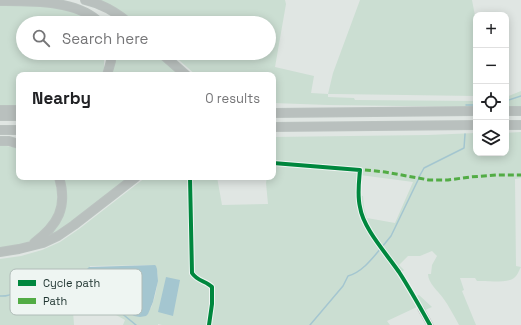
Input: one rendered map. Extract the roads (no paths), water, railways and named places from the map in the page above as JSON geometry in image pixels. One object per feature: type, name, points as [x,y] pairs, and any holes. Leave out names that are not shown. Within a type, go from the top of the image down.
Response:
[{"type":"highway","points":[[85,0],[102,5],[119,16]]},
{"type":"highway","points":[[0,1],[49,1],[73,4],[94,16]]},
{"type":"highway","points":[[108,72],[111,60]]},
{"type":"highway","points":[[169,60],[183,72]]},
{"type":"highway","points":[[276,108],[348,109],[366,112]]},
{"type":"highway","points":[[0,110],[16,110]]},
{"type":"highway","points":[[276,113],[473,111]]},
{"type":"highway","points":[[509,111],[521,111]]},
{"type":"highway","points":[[0,116],[16,116]]},
{"type":"highway","points":[[276,127],[473,125]]},
{"type":"highway","points":[[509,125],[521,125]]},
{"type":"highway","points":[[0,130],[16,130]]},
{"type":"highway","points":[[0,140],[16,143]]},
{"type":"highway","points":[[30,246],[48,232],[55,224],[62,206],[60,180]]},
{"type":"highway","points":[[0,252],[44,243],[58,236],[74,226],[132,180]]},
{"type":"street","points":[[421,308],[430,325]]},
{"type":"water","points":[[155,265],[157,269],[158,281],[153,302],[148,314],[140,317],[132,315],[142,315],[142,269],[87,269],[89,267]]},
{"type":"water","points":[[166,277],[180,280],[173,316],[158,312]]},
{"type":"waterway","points":[[509,100],[521,96]]},
{"type":"waterway","points":[[466,105],[473,105]]},
{"type":"waterway","points":[[419,177],[424,168],[464,148],[465,134]]},
{"type":"waterway","points":[[382,247],[391,236],[419,178]]},
{"type":"waterway","points":[[310,325],[343,286],[348,276],[362,268],[381,248]]},
{"type":"waterway","points":[[0,296],[10,295]]},
{"type":"waterway","points":[[124,315],[136,325]]}]
